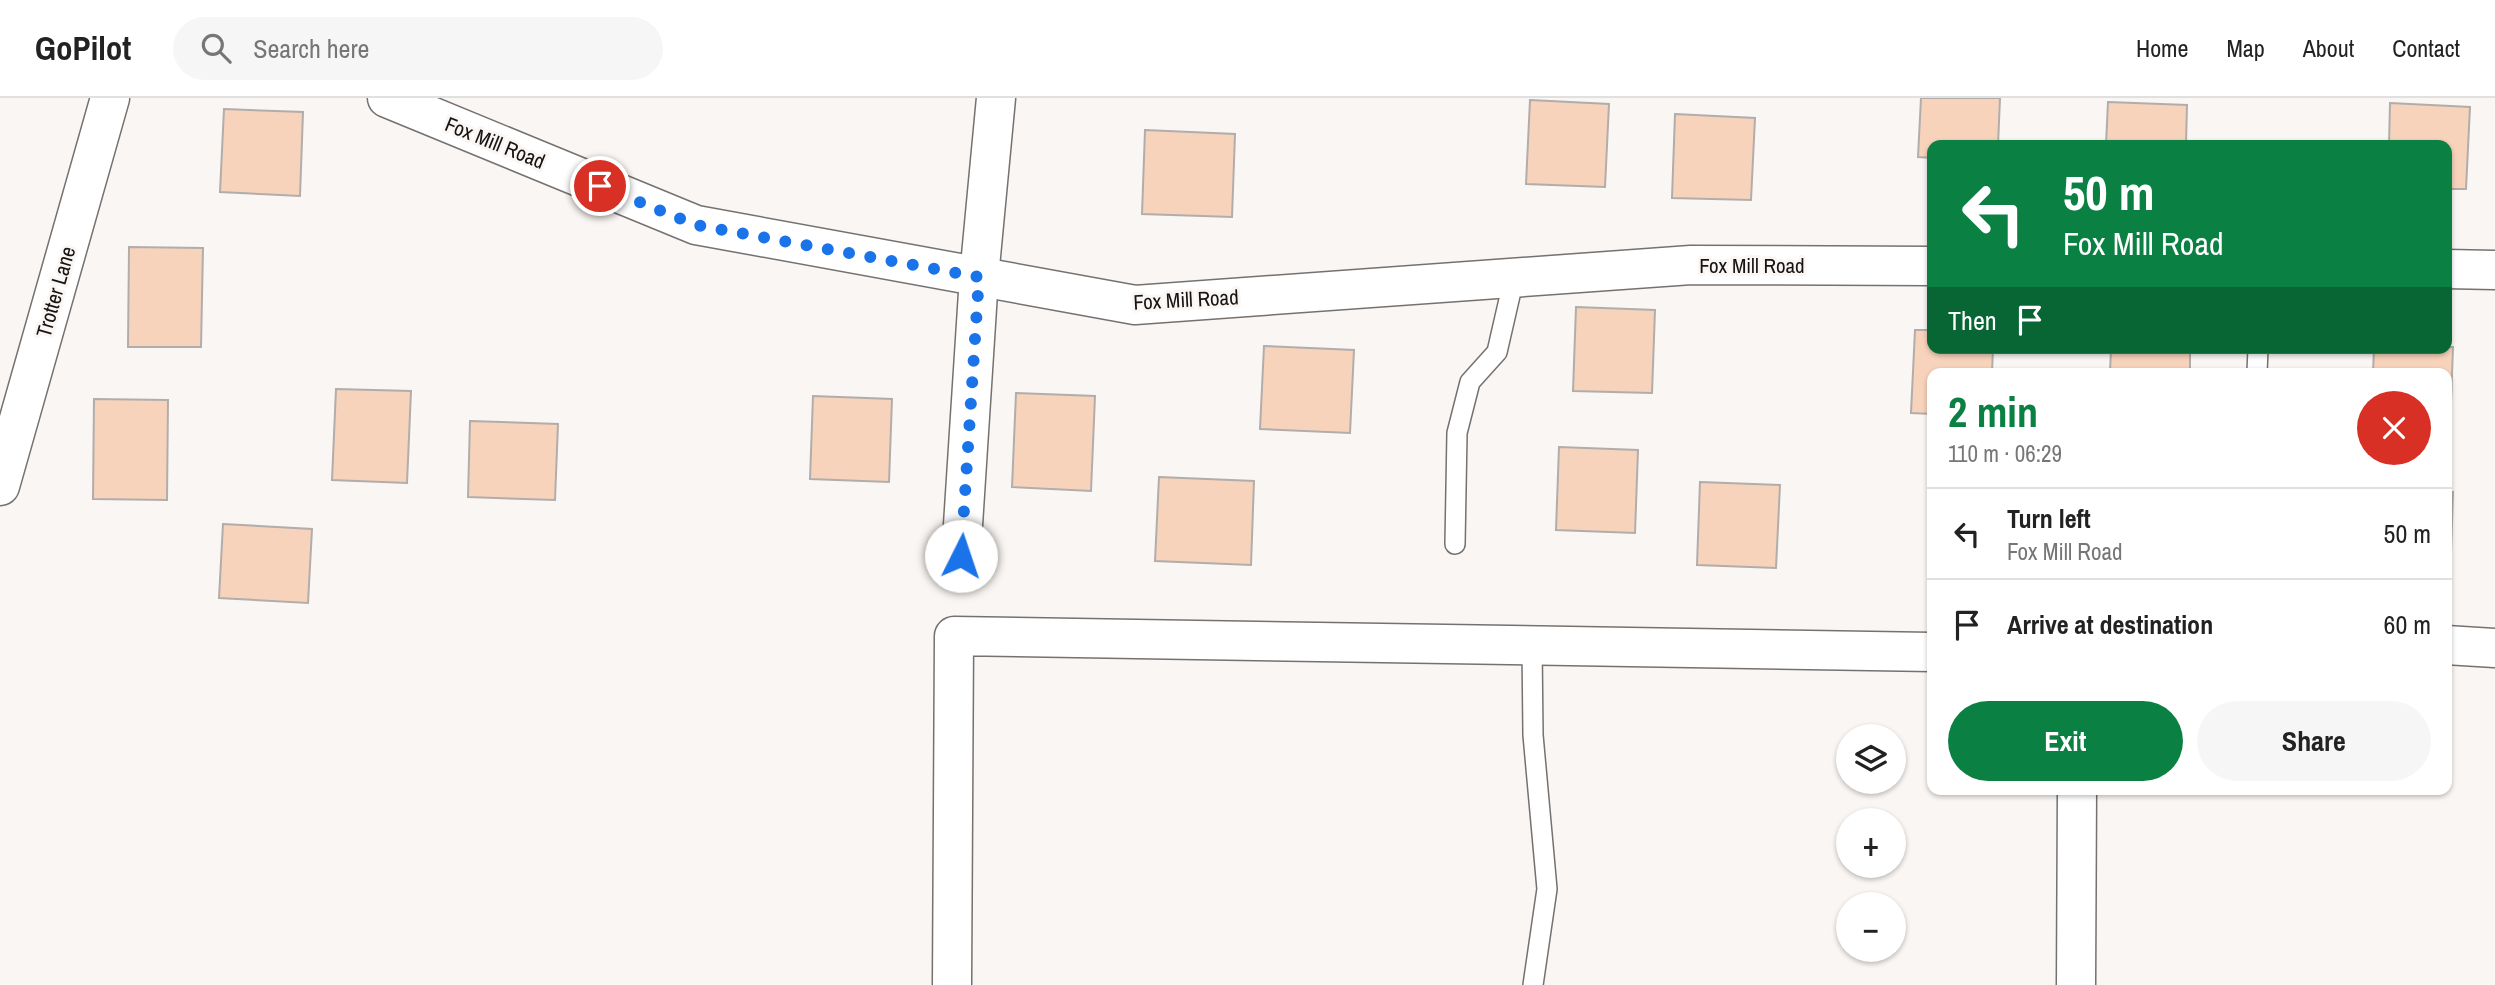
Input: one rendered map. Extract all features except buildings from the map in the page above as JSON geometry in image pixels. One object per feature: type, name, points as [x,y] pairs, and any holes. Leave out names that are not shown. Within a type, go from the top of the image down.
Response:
[{"type":"street","name":"Trotter Lane","points":[[0,486],[110,98]]},
{"type":"street","name":"Fox Mill Road","points":[[387,98],[696,225],[1135,305],[1691,265],[1927,267]]},
{"type":"street","points":[[961,556],[979,277],[996,98]]},
{"type":"street","points":[[2452,269],[2495,270]]},
{"type":"street","points":[[952,985],[954,636],[1927,652]]},
{"type":"street","points":[[2452,645],[2495,648]]},
{"type":"street","points":[[2076,985],[2077,795]]},
{"type":"lane","points":[[1455,544],[1457,433],[1471,382],[1497,352],[1514,278]]},
{"type":"lane","points":[[1532,646],[1533,735],[1547,889],[1533,985]]},
{"type":"route","points":[[600,186],[696,225],[979,277],[961,556]]}]
